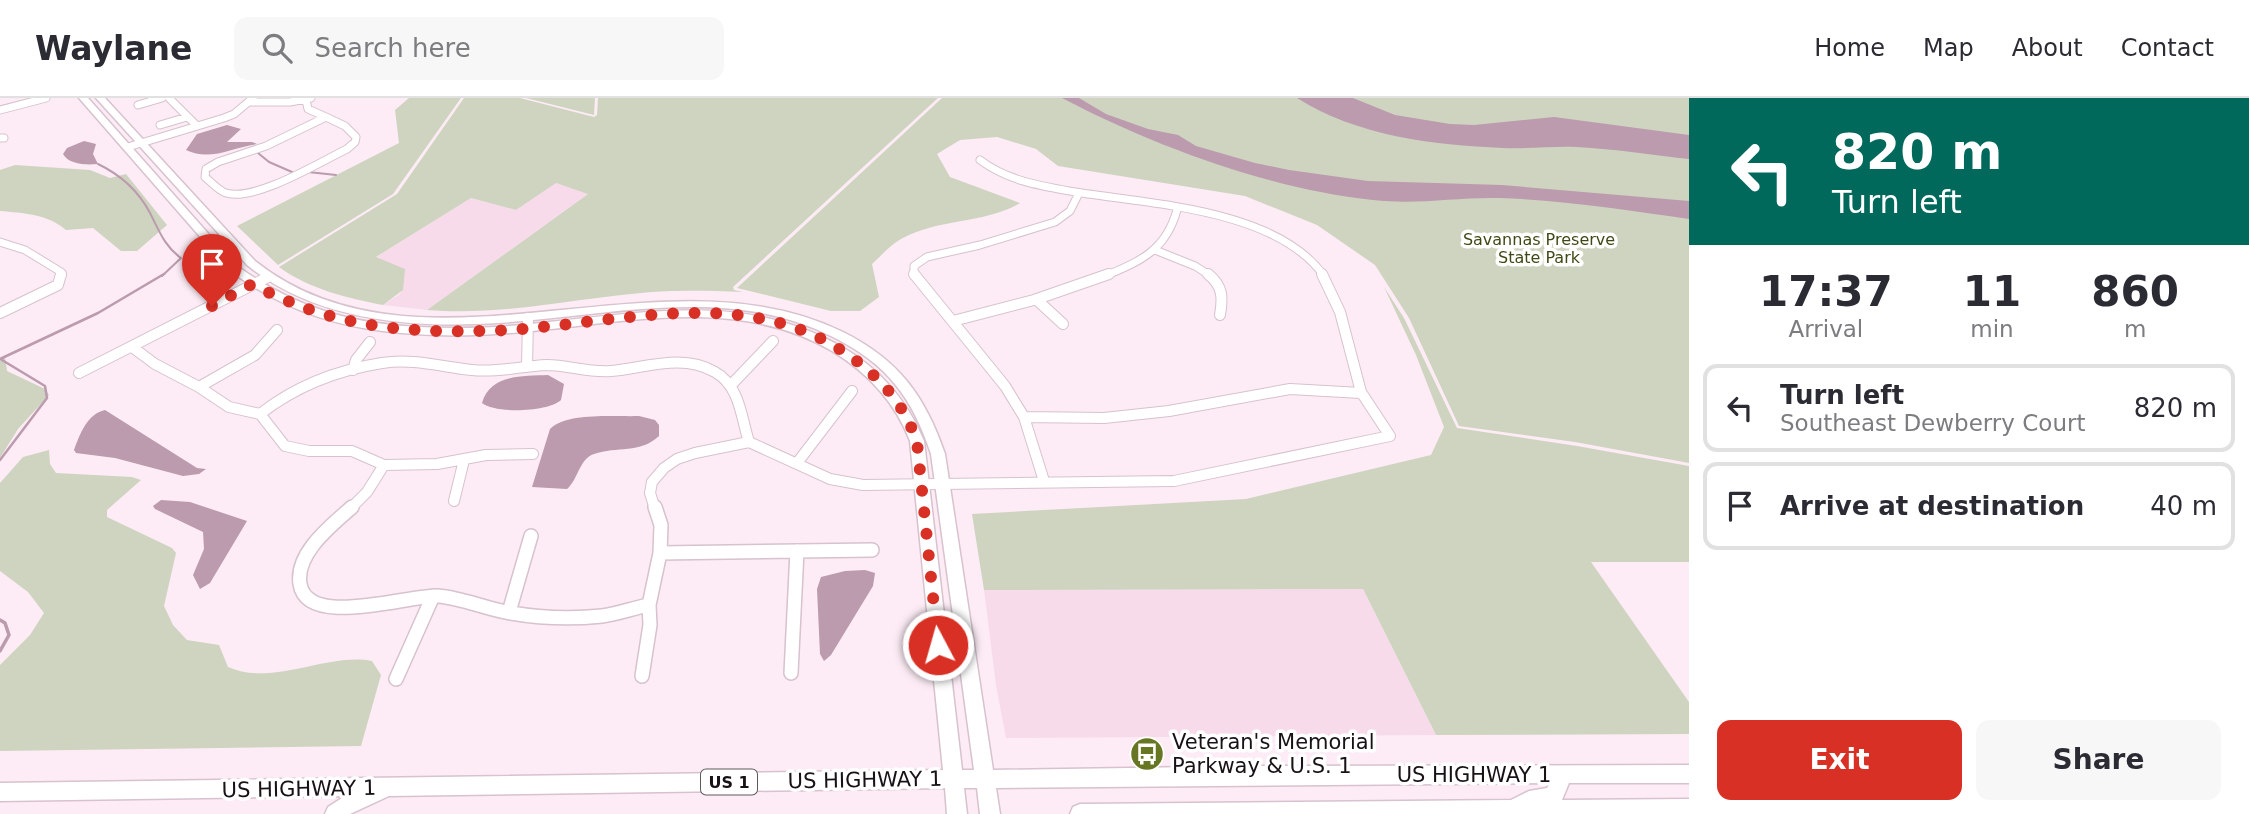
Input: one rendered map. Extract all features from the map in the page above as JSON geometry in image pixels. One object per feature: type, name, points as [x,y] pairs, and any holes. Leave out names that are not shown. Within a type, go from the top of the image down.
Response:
[{"type":"main road","points":[[83,98],[133,143],[268,277],[319,302],[377,315],[528,323],[638,305],[690,302],[749,306],[799,318],[826,328],[882,362],[912,395],[927,417],[938,454],[990,814]]},
{"type":"main road","points":[[100,98],[133,143],[165,195],[233,268],[252,284],[303,310],[364,325],[456,331],[673,312],[741,316],[791,327],[834,345],[879,379],[909,421],[917,442],[957,814]]},
{"type":"main road","name":"US HIGHWAY 1","points":[[0,792],[952,778],[1689,774]]},
{"type":"main road","points":[[1517,809],[1526,800],[1549,798],[1555,794],[1560,781],[1559,775]]},
{"type":"main road","points":[[335,814],[345,806],[390,788]]},
{"type":"main road","name":"US HIGHWAY 1","points":[[1080,814],[1689,808]]},
{"type":"street","points":[[0,108],[31,98]]},
{"type":"street","points":[[0,108],[46,98]]},
{"type":"street","points":[[138,105],[162,98]]},
{"type":"street","points":[[169,98],[195,125]]},
{"type":"street","points":[[133,143],[224,118],[252,100],[309,99],[308,109],[327,116],[345,124],[356,137],[355,142],[347,149],[250,193],[224,193],[205,177],[206,169],[260,149],[327,116]]},
{"type":"street","points":[[160,125],[187,117]]},
{"type":"street","points":[[642,676],[650,625],[649,605],[660,553],[661,525],[650,493],[652,482],[677,459],[749,442],[847,484],[1174,481],[1390,436],[1361,393],[1331,288],[1318,268],[1283,239],[1225,219],[1079,193],[1005,176],[991,170],[980,160]]},
{"type":"street","points":[[1044,481],[1024,418],[1005,386],[914,276],[914,266],[927,257],[980,245],[1055,222],[1070,211],[1079,193]]},
{"type":"street","points":[[953,321],[1037,300],[1088,283],[1155,250],[1165,240],[1177,209]]},
{"type":"street","points":[[0,242],[25,250],[61,272],[62,279],[58,285],[0,313]]},
{"type":"street","points":[[1155,250],[1198,268],[1215,279],[1223,291],[1220,315]]},
{"type":"street","points":[[79,373],[268,277]]},
{"type":"street","points":[[1037,300],[1063,324]]},
{"type":"street","points":[[527,367],[528,323]]},
{"type":"street","points":[[200,387],[255,355],[277,330]]},
{"type":"street","points":[[732,384],[773,341]]},
{"type":"street","points":[[353,370],[358,356],[370,342]]},
{"type":"street","points":[[132,347],[155,364],[200,387],[229,407],[260,414],[285,446],[309,451],[352,451],[384,465],[464,460],[486,455],[533,454]]},
{"type":"street","points":[[260,414],[292,390],[381,363],[406,360],[485,371],[550,365],[607,371],[655,362],[686,362],[717,373],[732,384],[749,442]]},
{"type":"street","points":[[1024,418],[1104,418],[1169,411],[1290,389],[1361,393]]},
{"type":"street","points":[[797,463],[852,391]]},
{"type":"street","points":[[454,500],[464,460]]},
{"type":"street","points":[[384,465],[371,487],[314,544],[300,578],[302,590],[311,601],[328,608],[352,608],[400,598],[433,596],[509,612],[603,616],[649,605]]},
{"type":"street","points":[[509,612],[531,536]]},
{"type":"street","points":[[660,553],[872,550]]},
{"type":"street","points":[[791,673],[797,551]]},
{"type":"street","points":[[396,679],[433,596]]},
{"type":"shaded area","points":[[1062,98],[1079,98],[1106,114],[1148,129],[1178,135],[1196,146],[1289,170],[1368,181],[1502,185],[1689,201],[1689,219],[1523,199],[1389,201],[1334,194],[1253,176],[1213,163],[1135,133]]},
{"type":"shaded area","points":[[1297,98],[1353,98],[1395,115],[1450,124],[1474,125],[1554,117],[1689,135],[1689,159],[1591,148],[1503,148],[1423,141],[1370,130],[1320,111]]},
{"type":"shaded area","points":[[227,125],[241,129],[227,142],[257,144],[204,155],[186,150],[197,134]]},
{"type":"shaded area","points":[[84,141],[96,144],[93,154],[98,164],[74,162],[63,154],[67,148]]},
{"type":"shaded area","points":[[555,183],[589,193],[427,310],[383,305],[400,294],[403,278],[375,258],[471,198],[516,210]]},
{"type":"shaded area","points":[[548,375],[564,384],[561,400],[554,404],[534,409],[510,410],[489,407],[482,403],[492,387],[509,378]]},
{"type":"shaded area","points":[[105,410],[197,468],[206,469],[199,474],[183,476],[115,458],[76,453],[74,450],[85,426],[93,416]]},
{"type":"shaded area","points":[[592,416],[639,416],[655,420],[659,425],[659,436],[652,442],[594,454],[585,460],[567,489],[532,487],[550,429],[568,420]]},
{"type":"shaded area","points":[[161,500],[190,502],[247,521],[210,583],[200,589],[193,575],[204,549],[203,532],[155,509],[153,506]]},
{"type":"shaded area","points":[[865,570],[875,573],[873,586],[831,655],[824,661],[820,654],[817,589],[821,577],[845,571]]},
{"type":"shaded area","points":[[1363,589],[1436,735],[1006,738],[984,590]]},
{"type":"green space","points":[[409,98],[461,98],[393,194],[278,265],[237,226],[399,143],[395,110]]},
{"type":"green space","points":[[464,98],[520,98],[594,117],[597,115],[598,98],[938,98],[733,287],[734,290],[743,292],[652,292],[512,309],[427,310],[588,194],[556,183],[516,210],[471,198],[376,257],[405,269],[403,290],[383,305],[316,287],[279,267],[397,194]]},
{"type":"green space","points":[[526,98],[595,98],[594,115]]},
{"type":"green space","name":"Savannas Preserve State Park","points":[[942,98],[1689,98],[1689,463],[1575,442],[1459,426],[1409,318],[1375,265],[1317,225],[1245,196],[1058,166],[1036,149],[997,137],[960,140],[937,154],[950,177],[1020,203],[991,215],[930,227],[897,241],[872,264],[879,297],[860,311],[831,311],[737,288]]},
{"type":"green space","points":[[15,165],[90,170],[110,178],[126,174],[167,225],[137,251],[121,251],[93,228],[66,230],[43,217],[0,211],[0,170]]},
{"type":"green space","points":[[1384,287],[1404,318],[1457,428],[1689,466],[1689,562],[1591,562],[1689,702],[1689,734],[1436,735],[1363,589],[984,590],[972,514],[1246,499],[1431,455],[1444,427],[1416,355]]},
{"type":"green space","points":[[5,357],[7,371],[45,389],[49,395],[18,429],[0,458],[0,360]]},
{"type":"green space","points":[[49,450],[50,464],[56,473],[132,477],[141,480],[107,510],[107,517],[172,548],[176,553],[164,606],[173,625],[187,640],[219,645],[228,667],[263,673],[355,659],[372,661],[381,675],[361,746],[0,751],[0,665],[30,635],[44,613],[28,592],[0,571],[0,483],[23,457]]},
{"type":"waterway","points":[[258,153],[269,162],[292,172]]},
{"type":"waterway","points":[[98,164],[121,178],[134,190],[166,243],[181,258],[162,276]]},
{"type":"waterway","points":[[308,172],[336,175]]},
{"type":"waterway","points":[[0,359],[98,313],[164,274]]},
{"type":"waterway","points":[[0,460],[47,398],[45,386],[2,360]]},
{"type":"waterway","points":[[0,620],[5,623],[9,635],[0,651]]},
{"type":"place","name":"Veteran's Memorial Parkway & U.S. 1","points":[[1147,754]]},
{"type":"route","points":[[212,306],[252,284],[303,310],[364,325],[390,328],[486,331],[673,312],[716,313],[769,320],[815,336],[834,345],[868,369],[895,398],[909,421],[917,442],[938,645]]}]
